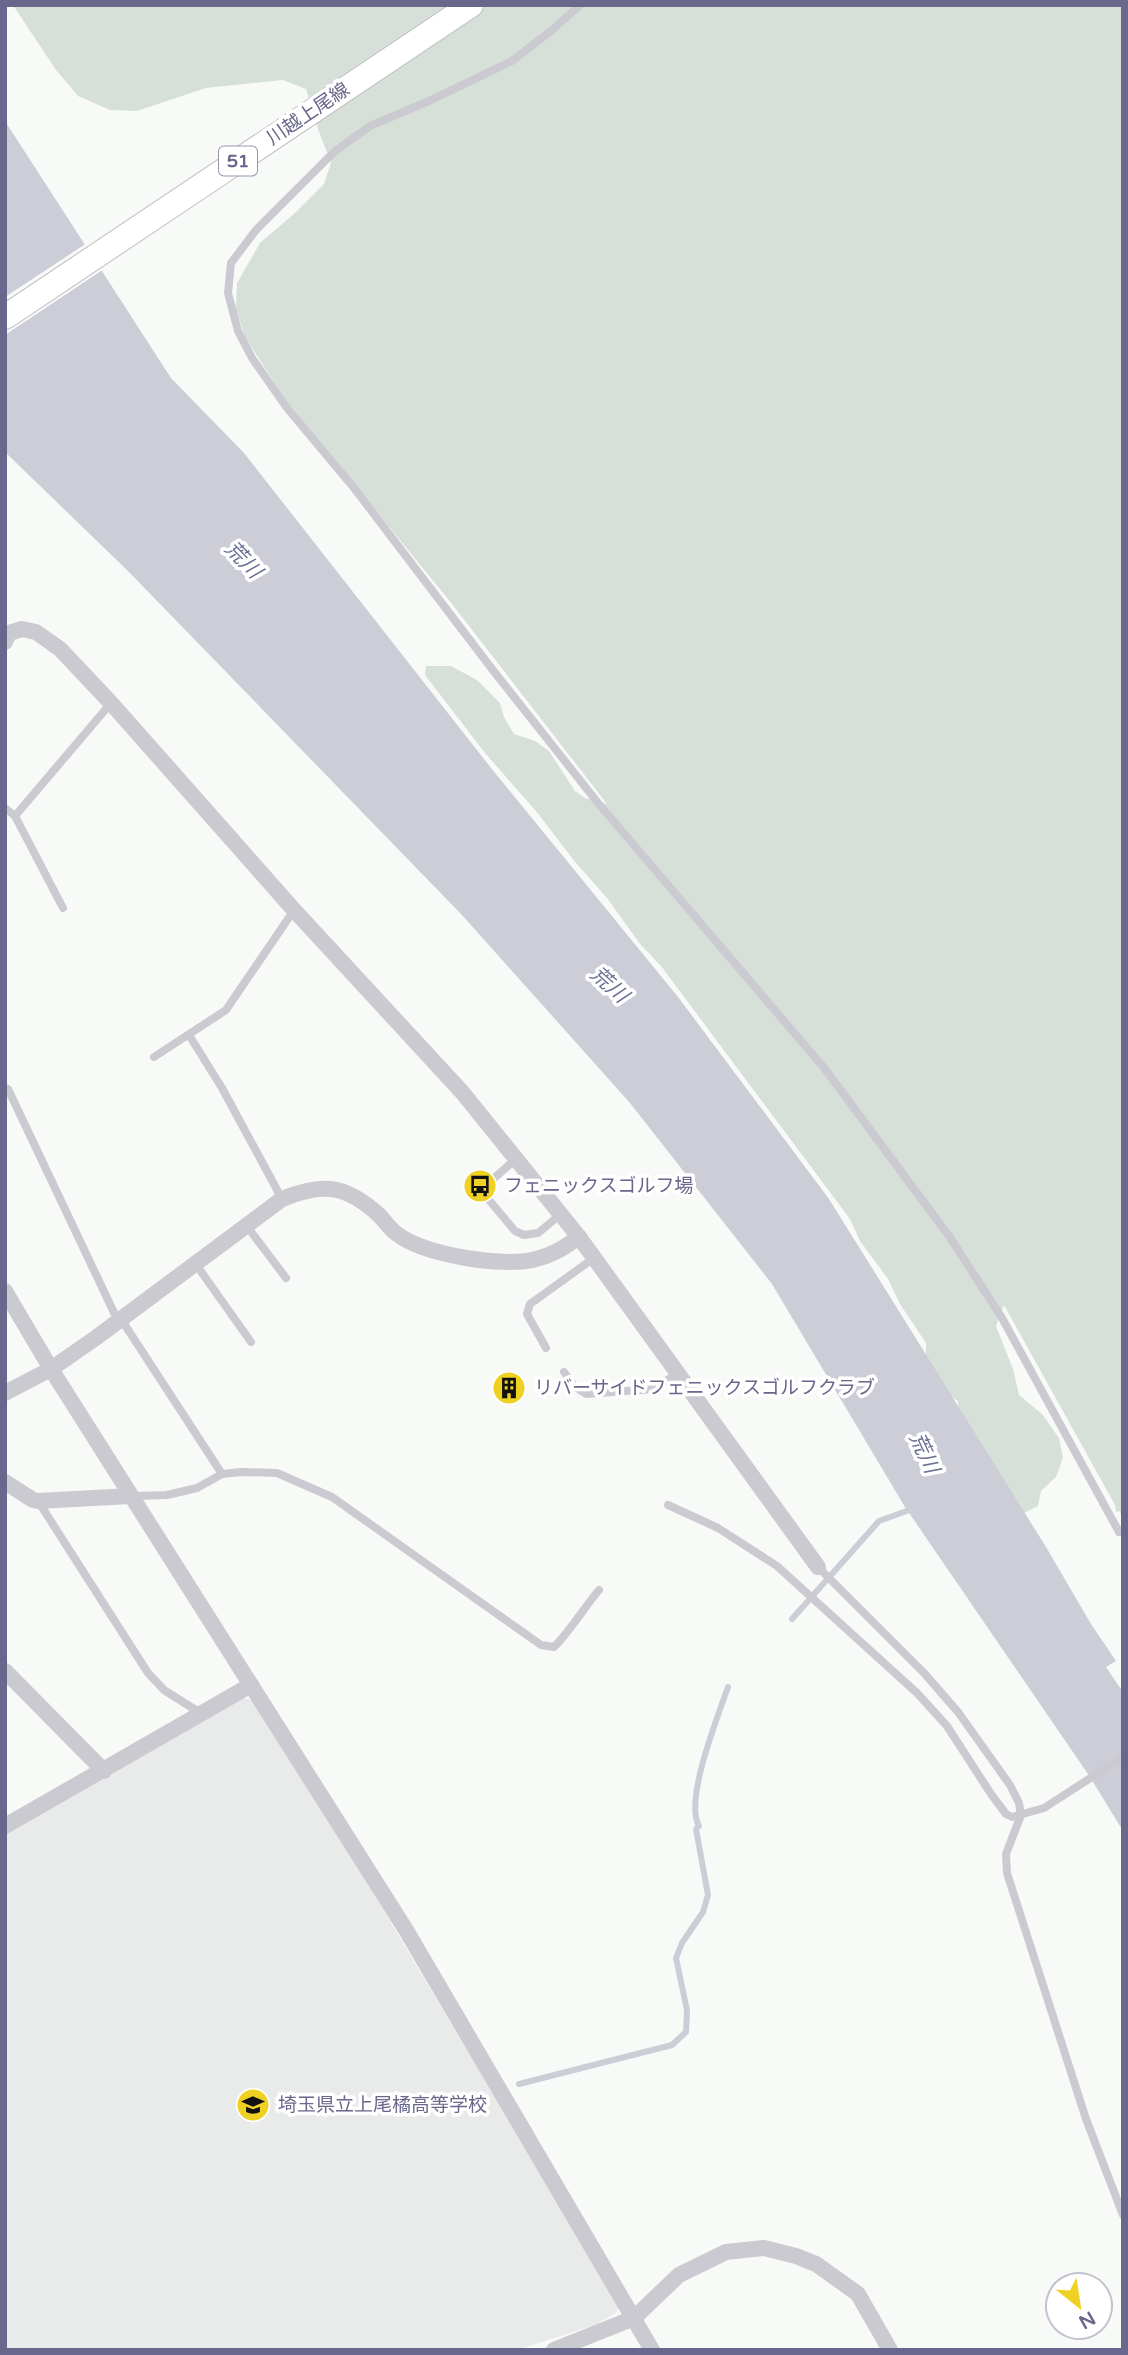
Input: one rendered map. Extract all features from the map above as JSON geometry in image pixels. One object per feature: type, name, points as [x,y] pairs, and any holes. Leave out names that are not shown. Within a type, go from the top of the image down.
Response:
[{"type":"main road","name":"川越上尾線","points":[[5,317],[471,5]]},
{"type":"street","points":[[7,637],[22,629],[36,632],[60,649],[293,910],[462,1092],[579,1237],[818,1567]]},
{"type":"street","points":[[5,1393],[51,1369],[282,1199],[316,1188],[337,1188],[358,1198],[397,1234],[418,1245],[473,1260],[534,1260],[559,1251],[579,1237]]},
{"type":"street","points":[[5,1290],[51,1369],[406,1930],[652,2350]]},
{"type":"street","points":[[5,1482],[38,1501],[131,1496]]},
{"type":"street","points":[[5,1671],[104,1771]]},
{"type":"street","points":[[5,1826],[251,1685]]},
{"type":"street","points":[[554,2350],[634,2318],[679,2275],[726,2252],[764,2248],[816,2264],[858,2294],[873,2316],[890,2350]]},
{"type":"lane","points":[[580,5],[512,61],[429,102],[370,126],[334,152],[256,229],[231,263],[228,293],[238,331],[252,358],[287,408],[354,488],[492,669],[598,803],[825,1069],[949,1236],[1002,1318],[1121,1533]]},
{"type":"lane","points":[[15,816],[111,703]]},
{"type":"lane","points":[[5,808],[15,816],[62,908]]},
{"type":"lane","points":[[154,1057],[226,1010],[293,910]]},
{"type":"lane","points":[[189,1035],[222,1088],[282,1199]]},
{"type":"lane","points":[[5,1088],[8,1089],[110,1307],[222,1474]]},
{"type":"lane","points":[[517,1158],[492,1180],[489,1200],[515,1231],[524,1235],[538,1233],[561,1214]]},
{"type":"lane","points":[[246,1225],[286,1278]]},
{"type":"lane","points":[[546,1348],[527,1314],[530,1304],[593,1258]]},
{"type":"lane","points":[[195,1263],[251,1342]]},
{"type":"lane","points":[[564,1372],[575,1387],[586,1394],[654,1389],[678,1373]]},
{"type":"lane","points":[[131,1496],[167,1495],[197,1488],[222,1474],[277,1474],[332,1497],[541,1645],[554,1647],[599,1590]]},
{"type":"lane","points":[[38,1501],[148,1673],[164,1690],[202,1714]]},
{"type":"lane","points":[[668,1505],[718,1528],[777,1566],[917,1693],[961,1745],[1006,1814],[1012,1817],[1044,1808],[1123,1757]]},
{"type":"lane","points":[[818,1567],[916,1664],[958,1712],[1010,1785],[1019,1803],[1021,1815],[1006,1854],[1007,1873],[1086,2119],[1123,2215]]},
{"type":"shaded area","points":[[13,5],[1123,5],[1123,1517],[1119,1511],[1116,1512],[1115,1505],[1004,1305],[996,1326],[1013,1369],[1019,1395],[1042,1414],[1059,1438],[1063,1458],[1056,1477],[1041,1491],[1038,1506],[1018,1516],[959,1422],[958,1401],[938,1388],[926,1368],[926,1343],[900,1304],[888,1279],[860,1241],[850,1219],[661,966],[640,944],[607,898],[536,811],[485,753],[425,675],[426,666],[451,666],[477,680],[500,703],[504,717],[514,734],[535,741],[549,751],[575,791],[585,798],[607,804],[452,604],[284,398],[245,337],[236,309],[237,283],[260,243],[324,184],[331,163],[306,89],[283,80],[206,88],[137,111],[110,110],[78,96],[56,70]]},
{"type":"shaded area","name":"埼玉県立上尾橘高等学校","points":[[244,1698],[252,1700],[381,1906],[619,2305],[616,2313],[595,2325],[517,2350],[5,2350],[5,1832]]},
{"type":"water","name":"荒川","points":[[5,121],[171,378],[244,453],[491,768],[678,997],[829,1199],[1116,1661],[1106,1667],[1123,1692],[1123,1831],[1090,1777],[905,1507],[772,1284],[630,1103],[462,915],[128,571],[5,452]]},
{"type":"pier","points":[[87,243],[104,269],[5,335],[5,297]]},
{"type":"waterway","points":[[792,1619],[879,1521],[915,1508]]},
{"type":"waterway","points":[[519,2084],[672,2045],[686,2032],[687,2010],[676,1958],[682,1943],[703,1912],[708,1895],[696,1829],[699,1826],[696,1797],[710,1737],[728,1687]]},
{"type":"place","name":"フェニックスゴルフ場","points":[[480,1186]]},
{"type":"place","name":"リバーサイドフェニックスゴルフクラブ","points":[[509,1388]]},
{"type":"place","name":"埼玉県立上尾橘高等学校","points":[[253,2105]]}]
